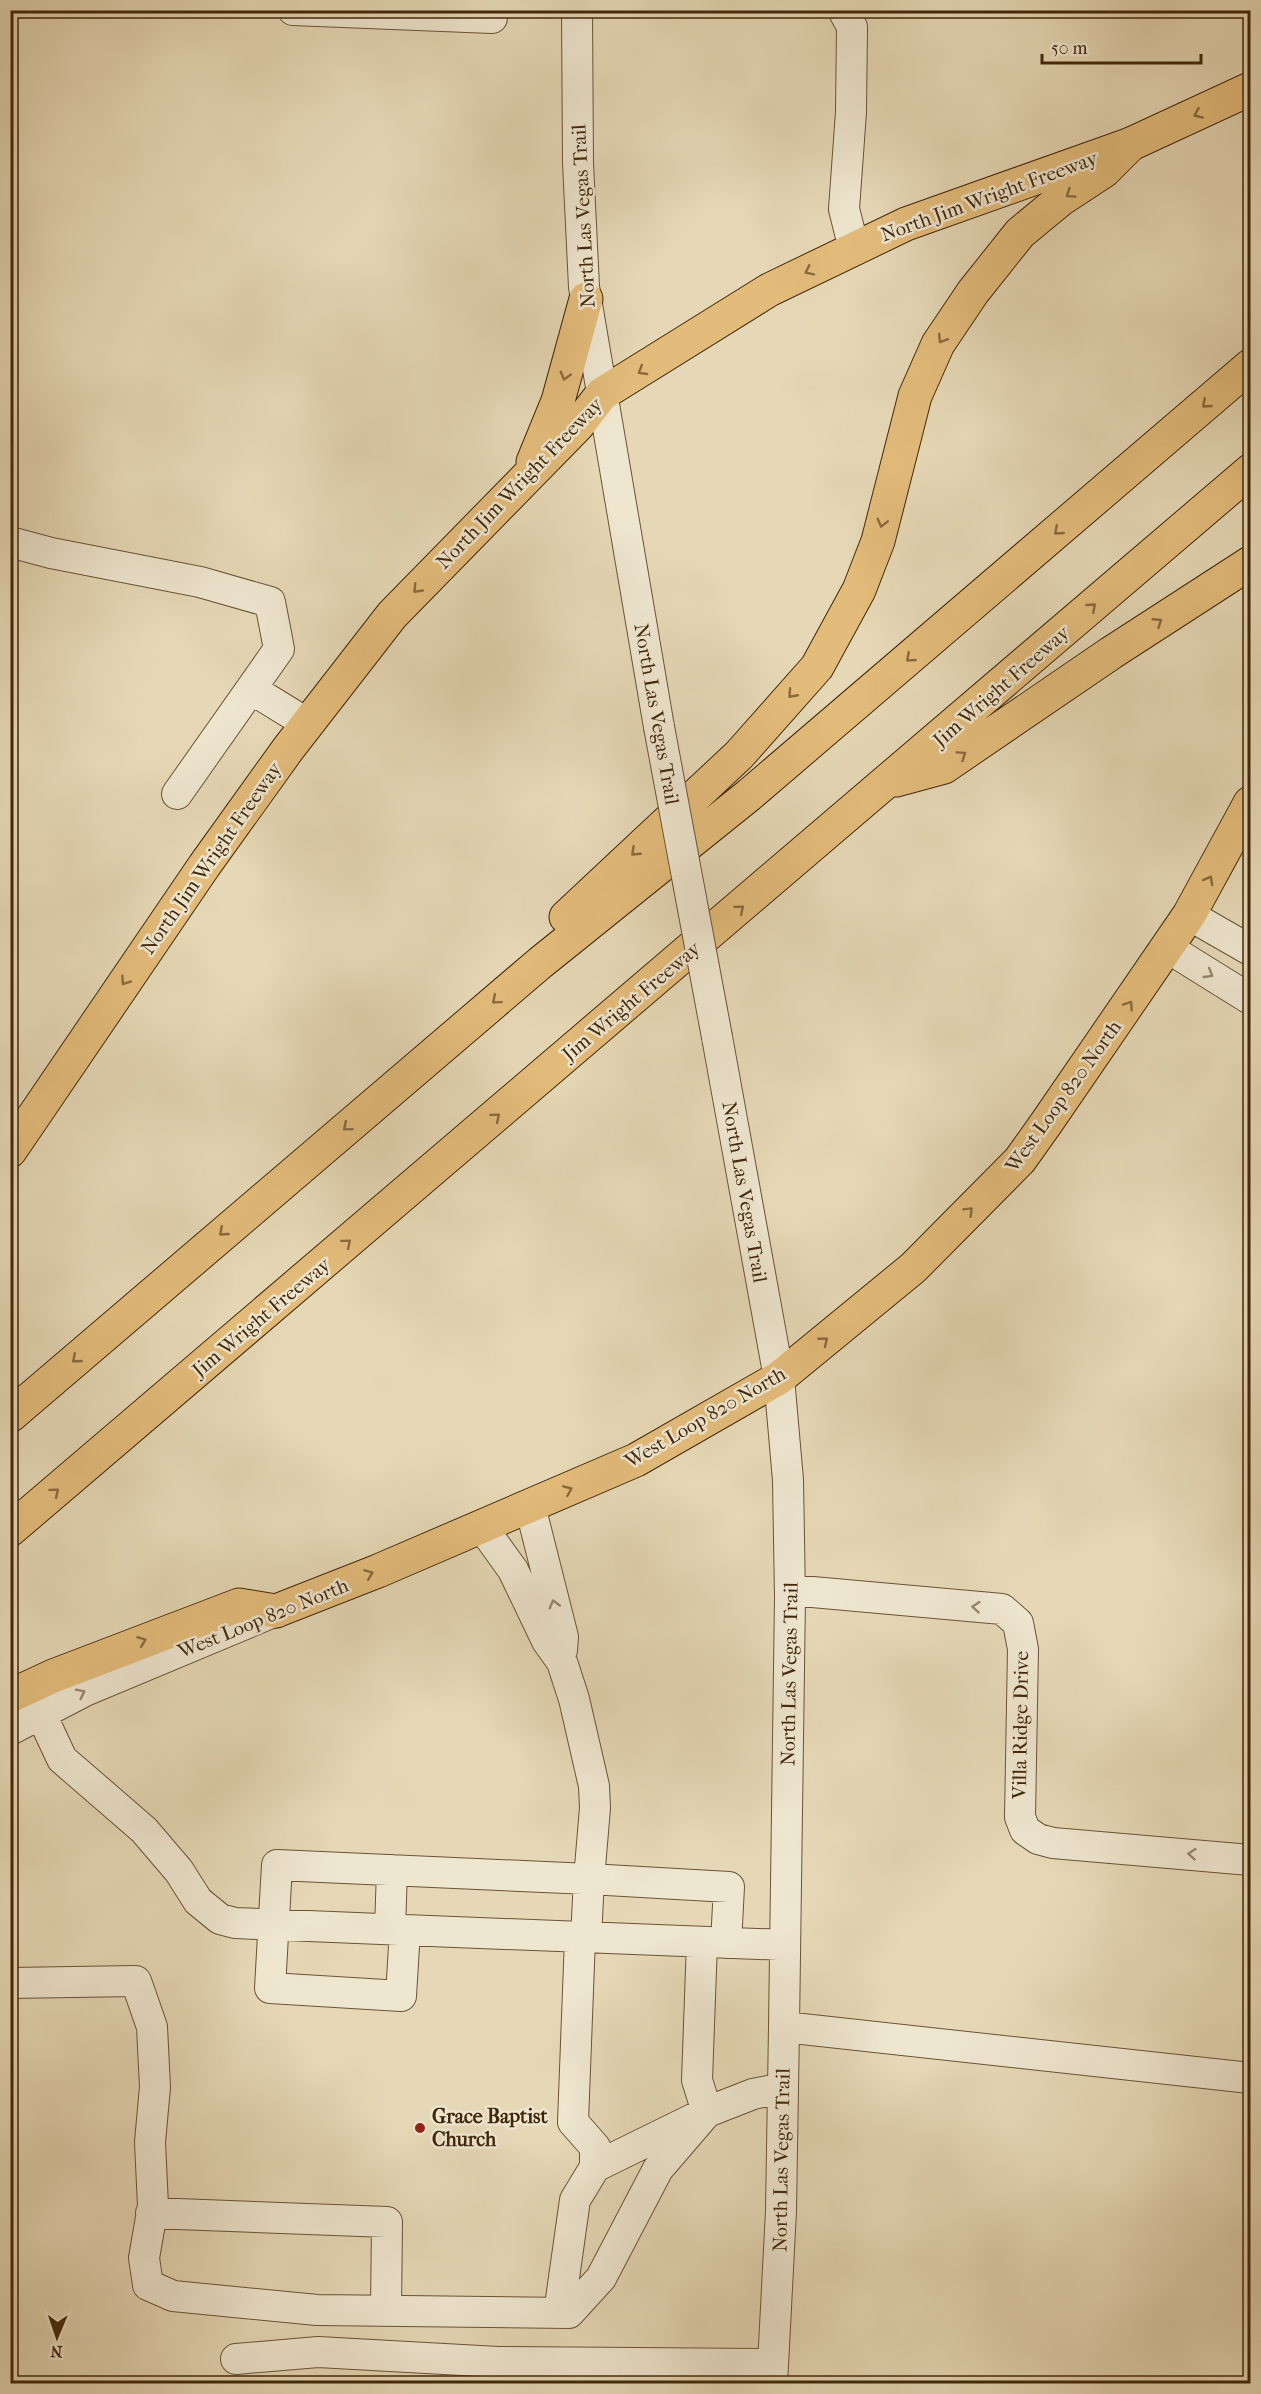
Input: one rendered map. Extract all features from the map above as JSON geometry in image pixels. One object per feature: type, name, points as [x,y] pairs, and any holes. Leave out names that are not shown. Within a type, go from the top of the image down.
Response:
[{"type":"main road","name":"North Jim Wright Freeway","points":[[10,1151],[204,866],[308,724],[392,615],[578,425],[602,394],[770,290],[906,224],[1131,144],[1251,89]]},
{"type":"main road","points":[[540,963],[552,929],[739,754],[817,667],[859,590],[878,541],[915,396],[938,344],[973,292],[1020,233],[1060,200],[1104,171],[1131,144]]},
{"type":"main road","points":[[527,477],[558,400],[586,299]]},
{"type":"main road","points":[[10,1416],[540,963],[749,795],[1251,366]]},
{"type":"main road","name":"Jim Wright Freeway","points":[[10,1530],[1251,471]]},
{"type":"main road","points":[[888,782],[944,767],[1111,653],[1251,563]]},
{"type":"main road","name":"West Loop 820 North","points":[[276,1611],[482,1527],[636,1460],[779,1378],[913,1268],[1020,1160],[1190,915],[1251,803]]},
{"type":"main road","points":[[10,1696],[53,1676],[238,1605],[276,1611]]},
{"type":"street","points":[[292,10],[492,18]]},
{"type":"street","name":"North Las Vegas Trail","points":[[577,10],[578,163],[586,299],[658,727],[779,1378],[788,1480],[790,1590],[783,2088],[773,2374]]},
{"type":"street","points":[[843,10],[852,27],[851,112],[844,209],[854,249]]},
{"type":"street","points":[[10,542],[51,553],[200,582],[270,602],[279,649],[177,794]]},
{"type":"street","points":[[251,689],[308,724]]},
{"type":"street","points":[[1190,915],[1251,951]]},
{"type":"street","points":[[1168,948],[1251,999]]},
{"type":"street","points":[[530,1506],[563,1637],[562,1662]]},
{"type":"street","points":[[482,1527],[513,1570],[547,1641],[562,1662],[583,1730],[594,1786],[595,1808],[583,1938],[573,2122],[595,2147],[595,2167],[575,2200],[559,2313]]},
{"type":"street","name":"Villa Ridge Drive","points":[[790,1590],[1002,1609],[1018,1623],[1023,1649],[1019,1804],[1025,1830],[1038,1839],[1053,1843],[1251,1860]]},
{"type":"street","name":"West Loop 820 North","points":[[10,1730],[85,1691],[276,1611]]},
{"type":"street","points":[[41,1714],[62,1759],[144,1830],[179,1871],[198,1901],[220,1919],[235,1923],[785,1945]]},
{"type":"street","points":[[392,1870],[401,1996],[270,1988],[277,1864],[729,1887],[714,1943],[697,2080],[707,2112]]},
{"type":"street","points":[[10,1983],[136,1981],[152,2027],[155,2087],[150,2142],[151,2213],[144,2258],[148,2285],[173,2296],[317,2310],[569,2313],[601,2278],[658,2169],[707,2112]]},
{"type":"street","points":[[784,2027],[1251,2079]]},
{"type":"street","points":[[595,2167],[707,2112],[753,2094],[783,2088]]},
{"type":"street","points":[[151,2213],[387,2222],[386,2311]]},
{"type":"street","points":[[236,2359],[318,2352],[773,2374]]},
{"type":"place","name":"Grace Baptist Church","points":[[420,2128]]}]
